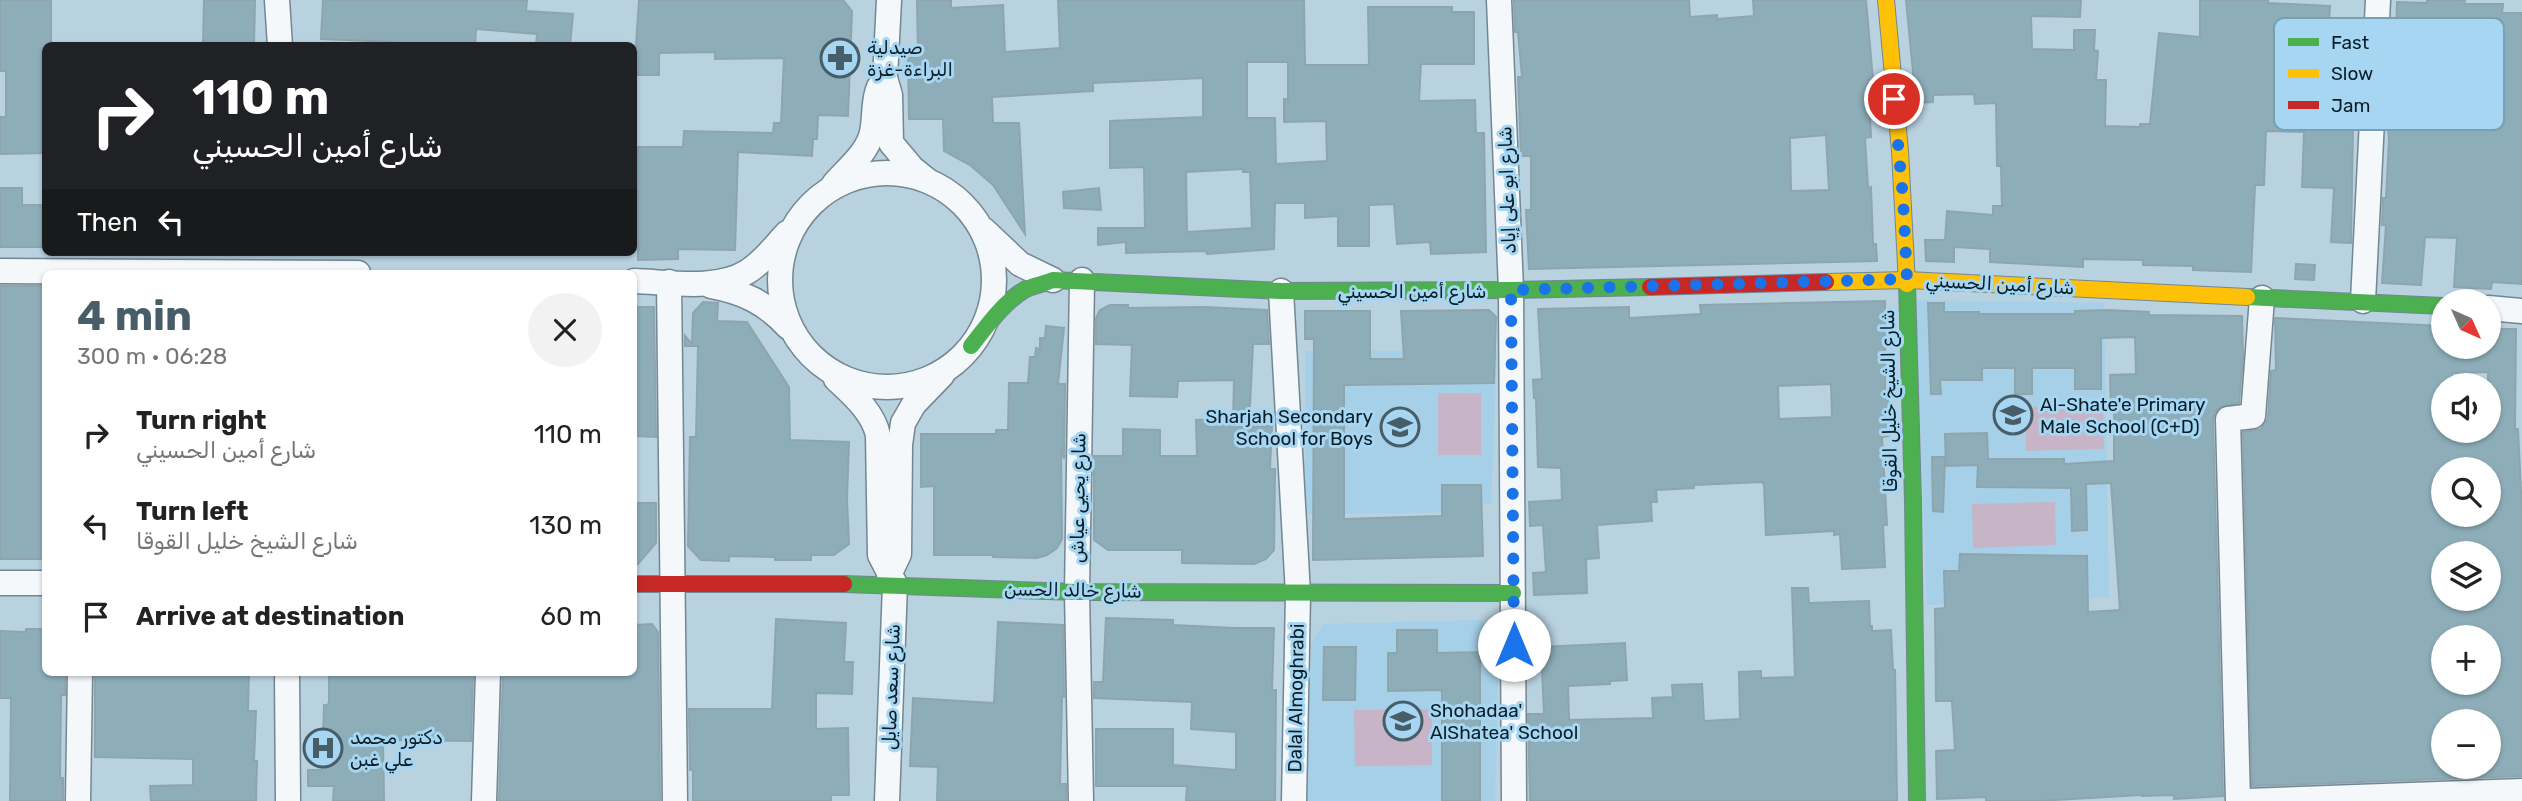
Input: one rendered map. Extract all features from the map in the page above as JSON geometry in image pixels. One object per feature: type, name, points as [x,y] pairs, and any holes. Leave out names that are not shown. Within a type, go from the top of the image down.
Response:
[{"type":"street","points":[[277,0],[279,42]]},
{"type":"street","points":[[700,283],[747,295],[767,306],[821,365],[852,382],[887,387],[929,379],[952,364],[971,345],[987,315],[995,276],[988,246],[971,214],[959,201],[912,168],[891,143],[890,95],[885,78],[889,0]]},
{"type":"street","name":"شارع ابو على إياد","points":[[1499,0],[1511,290],[1514,801]]},
{"type":"street","name":"شارع الشيخ خليل القوقا","points":[[1886,0],[1907,279],[1917,801]]},
{"type":"street","points":[[2377,18],[2378,0]]},
{"type":"street","points":[[637,281],[722,281],[744,274],[758,264],[862,152],[872,134],[877,91],[885,78]]},
{"type":"street","points":[[2364,301],[2372,130]]},
{"type":"street","points":[[827,192],[851,179],[880,173],[913,176],[932,183]]},
{"type":"street","name":"شارع أمين الحسيني","points":[[971,214],[1010,257],[1031,271],[1053,280]]},
{"type":"street","points":[[794,333],[783,306],[780,274],[786,245],[799,220]]},
{"type":"street","points":[[144,270],[291,265],[333,270]]},
{"type":"street","points":[[0,271],[42,271]]},
{"type":"street","name":"شارع أمين الحسيني","points":[[971,345],[992,320],[1020,294],[1030,287],[1053,280],[1281,291],[1511,290],[1907,279],[2431,305]]},
{"type":"street","name":"شارع يحيى عياش","points":[[1082,280],[1077,592],[1082,801]]},
{"type":"street","points":[[669,282],[675,801]]},
{"type":"street","name":"Dalal Almoghrabi","points":[[1281,291],[1298,594],[1294,801]]},
{"type":"street","points":[[2238,801],[2228,418],[2253,416],[2262,298]]},
{"type":"street","points":[[2501,310],[2522,311]]},
{"type":"street","name":"شارع سعد صايل","points":[[887,801],[892,580],[899,554],[900,445],[903,423],[914,404],[952,364]]},
{"type":"street","name":"شارع سعد صايل","points":[[821,365],[862,404],[877,429],[880,555],[892,580]]},
{"type":"street","name":"شارع خالد الحسن","points":[[637,584],[892,580],[1077,592],[1513,593]]},
{"type":"street","points":[[0,583],[42,583]]},
{"type":"street","points":[[78,801],[80,676]]},
{"type":"street","points":[[287,676],[288,801]]},
{"type":"street","points":[[484,801],[488,676]]},
{"type":"street","points":[[2247,801],[2522,791]]},
{"type":"shaded area","name":"Al-Shate'e Primary Male School (C+D)","points":[[1916,300],[2104,303],[2109,597],[1927,605]]},
{"type":"shaded area","name":"Sharjah Secondary School for Boys","points":[[1497,350],[1491,504],[1479,504],[1479,512],[1305,514],[1305,351]]},
{"type":"shaded area","points":[[1438,393],[1481,393],[1481,455],[1438,455]]},
{"type":"shaded area","points":[[2103,405],[2104,449],[2026,451],[2026,407]]},
{"type":"shaded area","points":[[2055,502],[2056,545],[1973,548],[1972,504]]},
{"type":"shaded area","name":"Shohadaa' AlShatea' School","points":[[1482,620],[1499,637],[1495,801],[1307,801],[1311,642],[1324,624]]},
{"type":"shaded area","points":[[1432,709],[1432,765],[1355,766],[1354,710]]},
{"type":"building","points":[[0,0],[51,0],[51,42],[42,42],[42,153],[0,154],[0,117],[6,117],[6,71],[0,71]]},
{"type":"building","points":[[204,0],[255,0],[254,42],[203,42]]},
{"type":"building","points":[[323,0],[527,0],[526,11],[573,14],[570,42],[536,42],[537,34],[476,29],[475,42],[321,39]]},
{"type":"building","points":[[639,0],[843,0],[852,11],[848,116],[818,115],[817,139],[813,139],[812,156],[738,152],[735,250],[678,249],[678,259],[638,260],[637,147],[683,147],[684,131],[773,133],[774,123],[781,123],[784,58],[715,59],[715,52],[659,53],[659,75],[637,75]]},
{"type":"building","points":[[917,0],[951,0],[951,8],[1003,5],[1005,52],[1060,48],[1058,0],[1304,0],[1305,65],[1369,65],[1368,7],[1452,7],[1452,12],[1474,12],[1474,64],[1421,64],[1419,101],[1475,100],[1476,133],[1484,133],[1486,252],[1431,254],[1430,242],[1397,244],[1394,204],[1369,205],[1369,246],[1338,246],[1338,216],[1305,218],[1305,203],[1275,203],[1274,249],[1207,254],[1206,251],[1126,253],[1126,242],[1098,245],[1098,228],[1145,228],[1144,167],[1110,168],[1110,121],[1203,117],[1203,78],[1093,83],[1093,91],[992,97],[993,123],[1019,123],[1025,234],[993,185],[970,165],[944,151],[943,119],[909,119],[908,58],[918,57]],"holes":[[[1247,62],[1288,62],[1288,99],[1284,99],[1284,122],[1326,121],[1327,161],[1276,164],[1275,118],[1247,118]],[[1243,169],[1243,172],[1250,172],[1252,228],[1187,232],[1186,172]]]},
{"type":"building","points":[[1514,0],[1689,0],[1690,17],[1717,15],[1717,19],[1754,16],[1753,0],[1866,0],[1873,80],[1868,80],[1871,137],[1865,138],[1868,188],[1871,187],[1873,244],[1876,244],[1877,261],[1529,269],[1526,210],[1531,210],[1531,156],[1521,156],[1518,77],[1522,77],[1518,32],[1515,32]],"holes":[[[1826,135],[1829,190],[1791,191],[1790,138]]]},
{"type":"building","points":[[1906,0],[2081,0],[2080,17],[2031,16],[2032,49],[2074,50],[2074,30],[2095,30],[2094,50],[2098,51],[2096,80],[2106,80],[2105,126],[2140,127],[2140,124],[2150,124],[2159,33],[2200,37],[2200,0],[2268,0],[2268,3],[2330,6],[2329,18],[2274,18],[2274,130],[2353,130],[2351,243],[2331,242],[2334,188],[2302,187],[2304,132],[2266,131],[2264,185],[2255,185],[2251,272],[2193,270],[2193,266],[2143,265],[2143,260],[2083,259],[2083,267],[1990,262],[1990,249],[1954,247],[1954,262],[1926,261],[1925,240],[1945,240],[1947,211],[1993,215],[1993,206],[2002,206],[2001,166],[1997,166],[1996,103],[1975,104],[1974,94],[1933,95],[1933,102],[1916,103]]},
{"type":"building","points":[[2427,0],[2503,4],[2502,13],[2522,13],[2522,284],[2492,282],[2491,289],[2454,287],[2457,238],[2425,237],[2421,285],[2382,283],[2386,225],[2382,225],[2383,198],[2386,198],[2388,130],[2504,130],[2504,18],[2397,18],[2397,2],[2427,3]]},
{"type":"building","points":[[0,188],[22,188],[22,205],[42,205],[42,247],[0,247]]},
{"type":"building","points":[[1099,188],[1101,210],[1064,208],[1063,192]]},
{"type":"building","points":[[2296,264],[2315,265],[2314,280],[2295,279]]},
{"type":"building","points":[[0,286],[42,286],[42,559],[0,559]]},
{"type":"building","points":[[1885,301],[1885,393],[1888,393],[1889,436],[1882,437],[1887,525],[1883,525],[1885,567],[1842,569],[1840,534],[1834,535],[1834,531],[1766,535],[1762,482],[1694,485],[1694,488],[1656,490],[1657,502],[1651,502],[1652,521],[1597,525],[1599,558],[1586,559],[1587,593],[1534,595],[1533,573],[1546,572],[1543,525],[1530,526],[1529,502],[1562,500],[1561,468],[1538,467],[1533,380],[1542,379],[1538,309],[1629,307],[1629,318],[1701,314],[1700,305]],"holes":[[[1831,384],[1832,417],[1779,419],[1778,386]]]},
{"type":"building","points":[[703,302],[718,303],[717,321],[747,322],[789,387],[790,440],[849,442],[849,544],[834,555],[811,555],[811,560],[729,556],[729,561],[701,560],[688,546],[690,437],[696,437],[698,346],[685,346],[685,336],[692,344],[693,313]]},
{"type":"building","points":[[1928,303],[1944,303],[1944,312],[1979,314],[2075,314],[2075,311],[2107,310],[2149,312],[2149,315],[2242,316],[2243,357],[2239,403],[2220,407],[2213,419],[2223,796],[2174,799],[2174,795],[2142,795],[2037,801],[1986,801],[1986,797],[1937,799],[1936,751],[1955,750],[1952,701],[1936,701],[1935,609],[1945,608],[1944,571],[1959,571],[1960,554],[2087,556],[2088,612],[2120,610],[2111,483],[2086,484],[2087,530],[2072,531],[2071,488],[1977,487],[1978,465],[1946,466],[1945,434],[1987,433],[1988,459],[2064,459],[2064,464],[2114,461],[2114,408],[2111,408],[2110,375],[2136,374],[2135,337],[2101,338],[2101,389],[2075,389],[2075,368],[2032,368],[2032,394],[2015,394],[2015,368],[1982,368],[1982,380],[1940,380],[1941,394],[1931,394]]},
{"type":"building","points":[[1110,305],[1128,305],[1128,308],[1267,310],[1269,344],[1253,344],[1249,426],[1272,426],[1270,469],[1275,469],[1274,550],[1266,559],[1254,564],[1182,563],[1182,550],[1108,550],[1094,540],[1094,456],[1123,456],[1123,429],[1160,430],[1160,456],[1197,456],[1196,420],[1233,419],[1234,380],[1178,381],[1177,397],[1130,396],[1132,345],[1096,344],[1096,318],[1100,310]]},
{"type":"building","points":[[637,307],[654,307],[656,437],[637,436]]},
{"type":"building","points":[[1489,310],[1496,317],[1494,383],[1344,385],[1344,519],[1442,516],[1442,485],[1481,485],[1483,556],[1313,560],[1314,339],[1305,339],[1305,311],[1370,311],[1370,359],[1404,359],[1401,311]]},
{"type":"building","points":[[2275,318],[2431,325],[2431,359],[2501,359],[2501,329],[2516,329],[2515,429],[2518,429],[2522,514],[2522,776],[2501,777],[2501,709],[2431,709],[2431,779],[2441,779],[2252,786],[2243,432],[2261,429],[2268,418],[2271,371],[2276,370]]},
{"type":"building","points":[[1046,326],[1064,328],[1058,384],[1065,384],[1064,459],[1061,449],[1062,539],[1057,548],[1037,558],[934,555],[934,486],[921,487],[921,434],[996,434],[996,430],[1008,430],[1009,383],[1028,383],[1030,357],[1035,357],[1036,348],[1040,349],[1040,338],[1045,338]]},
{"type":"building","points":[[1932,457],[1945,457],[1943,512],[1933,511]]},
{"type":"building","points":[[637,503],[656,503],[656,543],[638,564]]},
{"type":"building","points":[[1792,588],[1808,588],[1809,603],[1869,601],[1872,631],[1891,630],[1895,670],[1897,801],[1530,801],[1528,714],[1544,714],[1541,647],[1625,643],[1627,680],[1610,681],[1610,684],[1568,686],[1569,720],[1653,718],[1652,698],[1673,697],[1672,685],[1702,684],[1704,721],[1740,719],[1739,672],[1761,671],[1761,678],[1795,677]]},
{"type":"building","points":[[1106,618],[1173,620],[1173,625],[1274,628],[1272,690],[1276,690],[1275,801],[1186,801],[1187,786],[1096,786],[1096,729],[1173,729],[1173,765],[1236,770],[1236,732],[1191,729],[1192,702],[1094,698],[1094,682],[1103,682]]},
{"type":"building","points":[[776,619],[846,623],[844,662],[853,662],[852,694],[816,693],[816,729],[848,728],[849,795],[831,795],[831,801],[693,801],[689,709],[772,709]]},
{"type":"building","points":[[998,622],[1063,625],[1064,697],[1060,784],[1066,784],[1066,801],[937,801],[938,767],[910,766],[913,698],[994,703]]},
{"type":"building","points":[[652,624],[658,632],[660,801],[499,801],[503,676],[637,676],[637,625]]},
{"type":"building","points":[[26,629],[42,629],[42,676],[65,676],[65,695],[61,695],[60,778],[63,778],[63,801],[10,801],[11,698],[0,698],[0,631],[26,632]]},
{"type":"building","points":[[1397,630],[1437,630],[1437,653],[1480,652],[1480,801],[1442,801],[1442,690],[1388,691],[1388,653],[1397,653]]},
{"type":"building","points":[[1324,647],[1356,647],[1355,700],[1323,700]]},
{"type":"building","points":[[95,676],[249,676],[248,711],[256,711],[256,801],[151,801],[150,786],[193,785],[193,759],[95,757]]},
{"type":"building","points":[[329,676],[473,676],[471,741],[383,740],[384,801],[333,801],[334,786],[308,786],[308,770],[322,770],[324,705],[328,705]]},
{"type":"traffic: fast","points":[[971,346],[1010,301],[1026,289],[1053,280],[1281,291],[1650,287]]},
{"type":"traffic: fast","points":[[1907,284],[1917,801]]},
{"type":"traffic: fast","points":[[2247,297],[2431,305]]},
{"type":"traffic: fast","points":[[844,584],[1077,592],[1513,593]]},
{"type":"traffic: slow","points":[[1886,0],[1900,151],[1907,284]]},
{"type":"traffic: slow","points":[[1826,282],[1907,280],[2247,297]]},
{"type":"traffic: jam","points":[[1650,287],[1826,282]]},
{"type":"traffic: jam","points":[[637,584],[844,584]]},
{"type":"place","name":"صيدلية البراءة-غزة","points":[[840,58]]},
{"type":"place","name":"Al-Shate'e Primary Male School (C+D)","points":[[2013,415]]},
{"type":"place","name":"Sharjah Secondary School for Boys","points":[[1400,427]]},
{"type":"place","name":"Shohadaa' AlShatea' School","points":[[1403,721]]},
{"type":"place","name":"دكتور محمد علي غبن","points":[[323,748]]},
{"type":"route","points":[[1514,645],[1511,290],[1907,279],[1894,99]]}]
